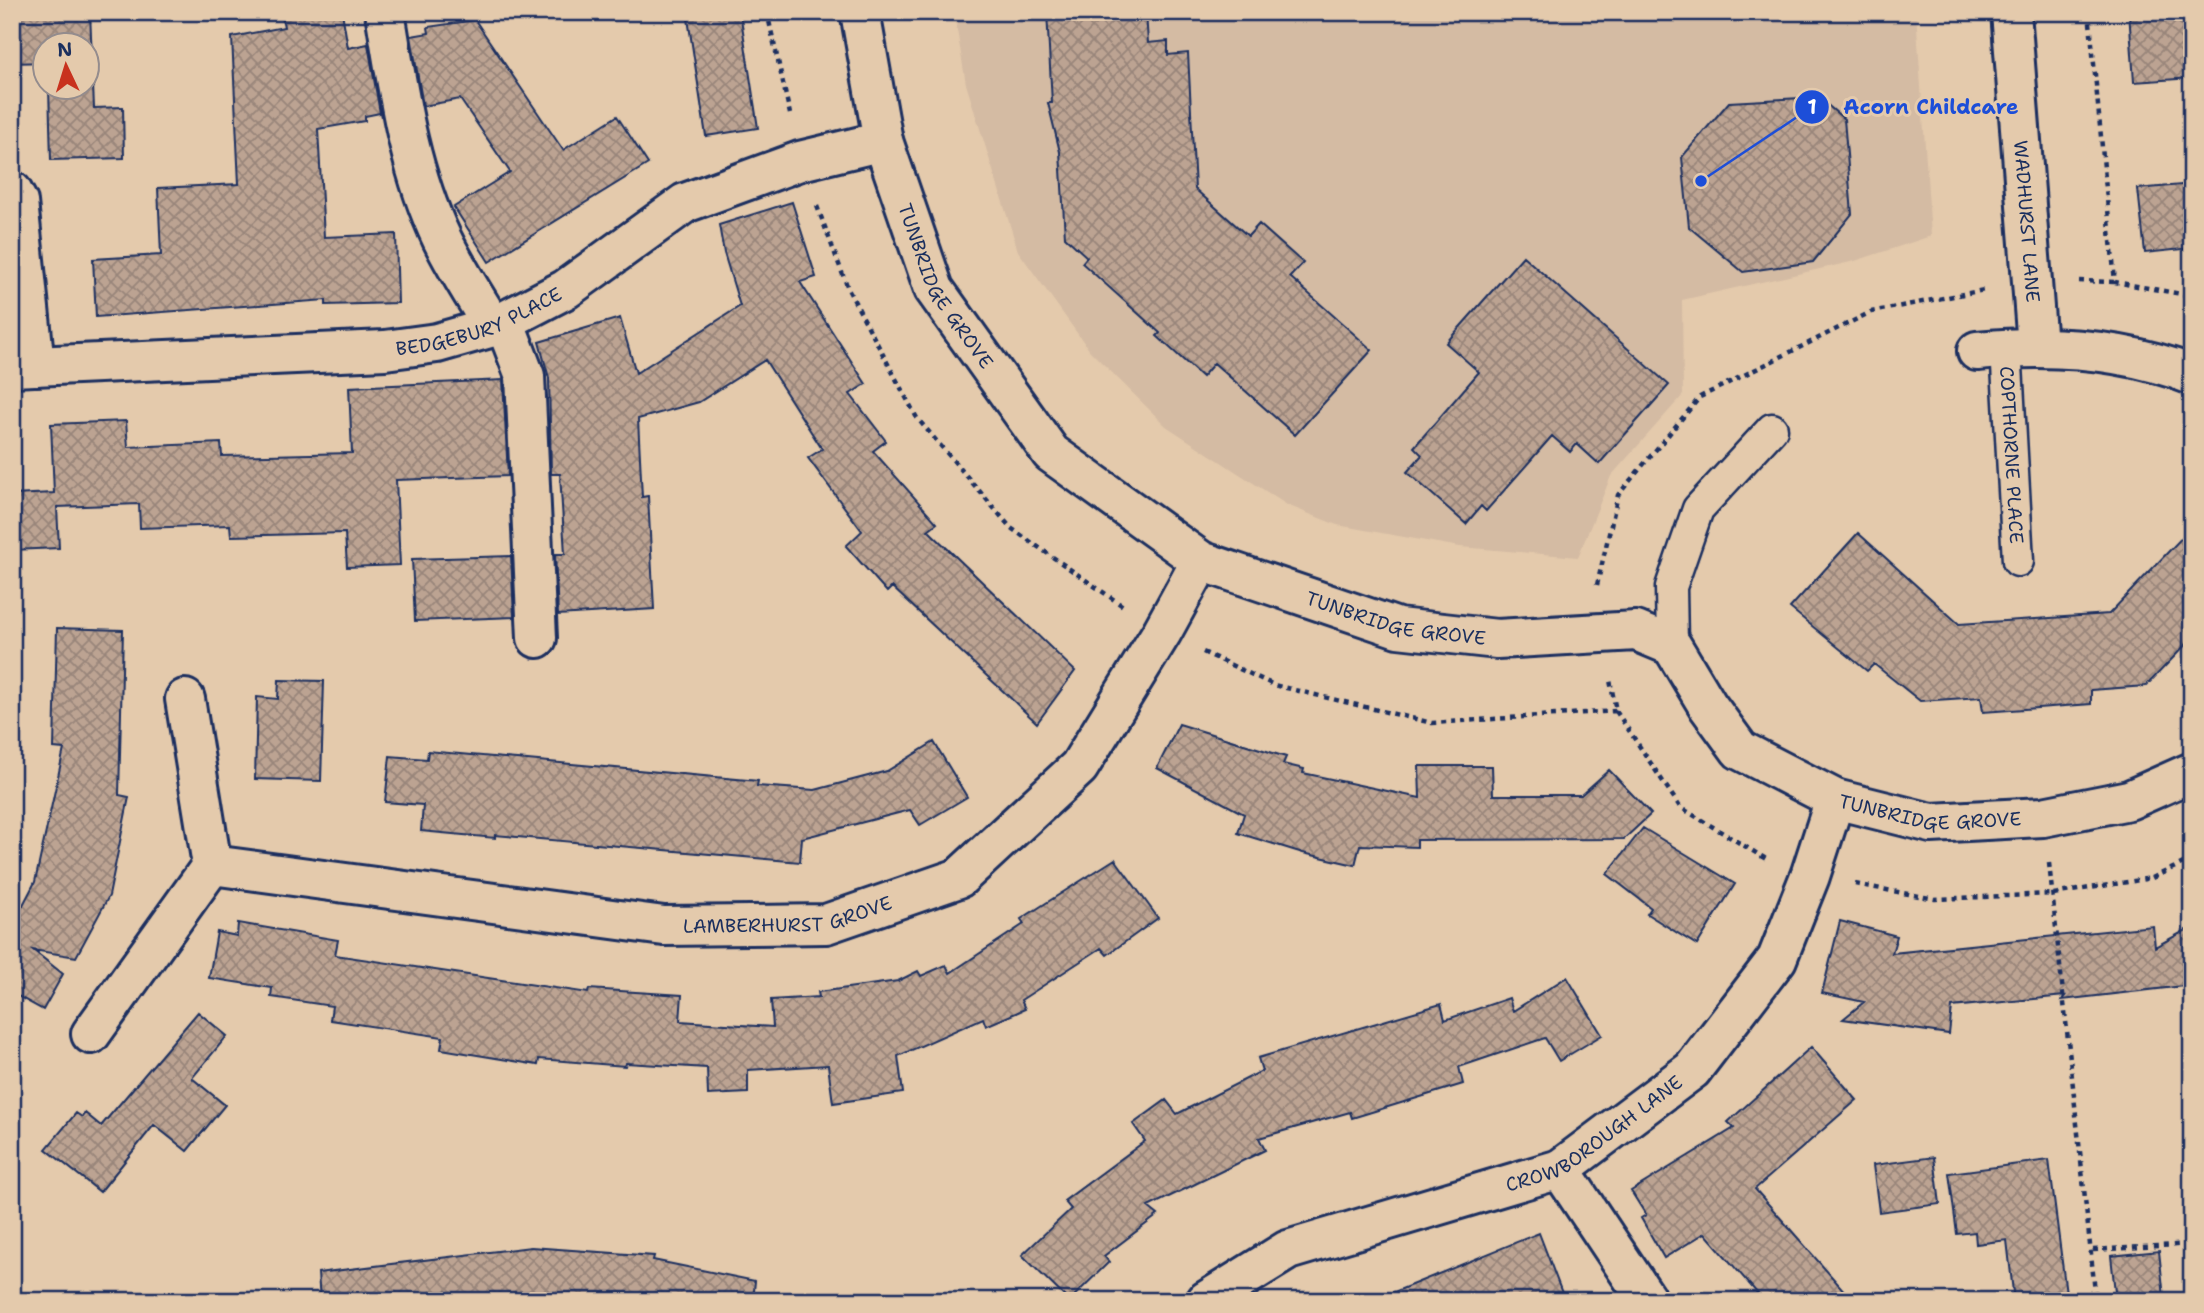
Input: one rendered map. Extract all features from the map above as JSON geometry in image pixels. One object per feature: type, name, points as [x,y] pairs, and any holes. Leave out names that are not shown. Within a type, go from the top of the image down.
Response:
[{"type":"street","points":[[385,12],[404,129],[422,191],[442,240],[498,324],[525,376],[537,638]]},
{"type":"street","name":"TUNBRIDGE GROVE","points":[[860,12],[883,141],[934,289],[1051,453],[1201,561],[1398,628],[1497,639],[1636,631],[1672,646],[1708,706],[1740,750],[1835,799],[1930,823],[2043,817],[2129,800],[2192,772]]},
{"type":"street","name":"WADHURST LANE","points":[[2007,348],[2031,280],[2011,12]]},
{"type":"street","name":"BEDGEBURY PLACE","points":[[12,191],[18,202],[24,366],[385,350],[438,343],[498,324],[566,289],[685,202],[800,161],[883,141]]},
{"type":"street","points":[[2007,348],[2118,354],[2192,375]]},
{"type":"street","name":"LAMBERHURST GROVE","points":[[212,865],[664,926],[827,924],[959,878],[1079,767],[1162,632],[1201,561]]},
{"type":"street","points":[[91,1034],[212,865],[185,699]]},
{"type":"street","name":"CROWBOROUGH LANE","points":[[1206,1301],[1288,1250],[1560,1168],[1692,1070],[1777,959],[1810,876],[1835,799]]},
{"type":"street","points":[[1560,1168],[1648,1301]]},
{"type":"lane","name":"COPTHORNE PLACE","points":[[2007,348],[2018,561]]},
{"type":"lane","points":[[1672,646],[1671,587],[1698,509],[1772,429]]},
{"type":"path","points":[[767,12],[800,161],[849,291],[917,418],[1012,528],[1162,632],[1274,685],[1432,723],[1616,711],[1601,634],[1596,577],[1618,495],[1700,397],[1871,312],[2031,280],[2115,282],[2192,296]]},
{"type":"path","points":[[2089,12],[2115,282]]},
{"type":"path","points":[[2043,817],[2093,1250],[2096,1301]]},
{"type":"path","points":[[2093,1250],[2192,1244]]},
{"type":"shaded area","points":[[954,12],[1916,12],[1931,236],[1855,261],[1682,300],[1683,395],[1611,476],[1578,557],[1460,547],[1337,525],[1287,505],[1166,426],[1090,351],[1018,251],[966,84]]},
{"type":"building","points":[[12,12],[90,12],[91,32],[32,32],[32,62],[12,63]]},
{"type":"building","points":[[281,12],[342,12],[348,48],[368,44],[380,113],[365,116],[365,121],[318,129],[324,237],[396,234],[398,303],[326,305],[326,300],[96,317],[93,259],[161,255],[158,188],[239,184],[232,37],[284,27]]},
{"type":"building","points":[[687,12],[740,12],[758,128],[706,136]]},
{"type":"building","points":[[1047,12],[1146,12],[1148,43],[1168,41],[1168,55],[1188,53],[1195,189],[1248,236],[1259,224],[1303,263],[1290,277],[1372,350],[1295,435],[1214,363],[1202,377],[1157,336],[1160,333],[1082,263],[1087,257],[1065,237],[1060,152],[1048,103],[1052,103]]},
{"type":"building","points":[[2129,12],[2192,12],[2192,78],[2134,82]]},
{"type":"building","points":[[475,20],[563,150],[617,116],[648,164],[489,262],[454,207],[510,172],[460,99],[423,106],[411,36],[429,33],[428,27]]},
{"type":"building","points":[[1818,97],[1844,119],[1852,214],[1813,262],[1743,272],[1689,227],[1682,157],[1729,102]]},
{"type":"building","points":[[49,102],[94,102],[94,108],[123,107],[124,158],[51,160]]},
{"type":"building","points":[[2192,184],[2192,248],[2145,253],[2138,189]]},
{"type":"building","points":[[792,202],[816,277],[800,282],[866,384],[850,394],[886,441],[873,451],[937,523],[928,530],[1075,671],[1037,723],[892,587],[887,592],[846,546],[862,531],[808,458],[822,449],[765,360],[699,402],[638,419],[642,497],[648,496],[654,609],[558,615],[555,554],[565,554],[560,474],[551,474],[549,378],[539,342],[620,318],[636,373],[740,306],[724,253],[719,225]]},
{"type":"building","points":[[1523,256],[1669,385],[1599,464],[1577,444],[1570,452],[1552,436],[1486,511],[1481,506],[1466,524],[1407,472],[1422,455],[1414,447],[1479,372],[1446,343]]},
{"type":"building","points":[[503,380],[508,476],[396,480],[400,565],[347,567],[345,533],[231,536],[230,525],[140,528],[139,504],[57,507],[59,548],[12,550],[12,495],[54,493],[51,424],[126,421],[128,447],[221,443],[222,456],[352,453],[349,387]]},
{"type":"building","points":[[2192,527],[2192,638],[2146,686],[2091,690],[2091,704],[1983,712],[1981,697],[1920,701],[1874,664],[1867,671],[1790,608],[1858,533],[1959,624],[2109,614]]},
{"type":"building","points":[[511,556],[514,617],[415,621],[412,559]]},
{"type":"building","points":[[57,628],[123,630],[119,795],[129,797],[109,896],[76,957],[33,950],[63,974],[43,1010],[12,993],[12,926],[35,882],[64,749],[54,748]]},
{"type":"building","points":[[279,680],[324,681],[321,781],[255,779],[257,697],[278,699]]},
{"type":"building","points":[[1179,724],[1286,757],[1283,764],[1304,769],[1303,773],[1420,798],[1419,766],[1492,766],[1493,795],[1581,795],[1609,770],[1651,814],[1624,839],[1417,840],[1417,847],[1360,845],[1355,865],[1303,853],[1238,833],[1244,814],[1157,768]]},
{"type":"building","points":[[934,742],[967,797],[920,825],[910,810],[802,838],[800,862],[421,831],[423,805],[385,802],[390,756],[427,759],[428,751],[758,781],[757,786],[815,790],[887,771]]},
{"type":"building","points":[[1643,828],[1735,884],[1697,945],[1647,914],[1651,908],[1607,874]]},
{"type":"building","points":[[1115,859],[1158,918],[1107,955],[1101,948],[1021,1000],[1025,1009],[986,1026],[983,1018],[898,1056],[903,1093],[833,1103],[828,1065],[748,1070],[748,1093],[708,1095],[707,1068],[626,1063],[625,1066],[539,1059],[538,1065],[441,1049],[443,1037],[330,1020],[332,1006],[271,997],[272,988],[209,978],[217,932],[237,936],[238,923],[338,940],[335,955],[588,993],[589,989],[682,995],[680,1021],[773,1027],[771,1000],[819,997],[818,992],[898,981],[918,971],[921,976],[946,965],[950,973],[1024,924],[1021,919]]},
{"type":"building","points":[[1840,921],[1897,936],[1892,953],[2153,926],[2155,947],[2192,927],[2192,985],[2062,1000],[2065,996],[1952,1007],[1949,1034],[1843,1019],[1864,1002],[1822,993]]},
{"type":"building","points":[[1567,977],[1602,1035],[1559,1061],[1545,1038],[1459,1067],[1463,1084],[1352,1118],[1350,1112],[1259,1138],[1265,1150],[1148,1207],[1158,1215],[1104,1256],[1109,1262],[1069,1301],[1022,1255],[1071,1209],[1064,1201],[1145,1141],[1133,1124],[1166,1100],[1177,1114],[1262,1071],[1258,1058],[1441,1004],[1445,1020],[1509,998],[1513,1011]]},
{"type":"building","points":[[198,1012],[227,1036],[192,1078],[225,1105],[187,1151],[154,1125],[100,1192],[46,1149],[76,1113],[82,1117],[85,1113],[101,1126]]},
{"type":"building","points":[[1811,1047],[1857,1100],[1755,1189],[1853,1301],[1764,1301],[1705,1233],[1664,1258],[1641,1218],[1646,1215],[1631,1191],[1734,1128],[1728,1122]]},
{"type":"building","points":[[1934,1157],[1940,1204],[1879,1212],[1873,1165]]},
{"type":"building","points":[[2049,1160],[2067,1301],[2014,1301],[2007,1240],[1976,1244],[1975,1232],[1957,1234],[1949,1173]]},
{"type":"building","points":[[1539,1233],[1565,1301],[1377,1301],[1377,1299]]},
{"type":"building","points":[[531,1247],[654,1256],[653,1260],[755,1281],[753,1301],[320,1301],[318,1273]]},
{"type":"building","points":[[2159,1251],[2164,1297],[2116,1301],[2111,1256]]},
{"type":"place","name":"Acorn Childcare","points":[[1701,181]]}]
